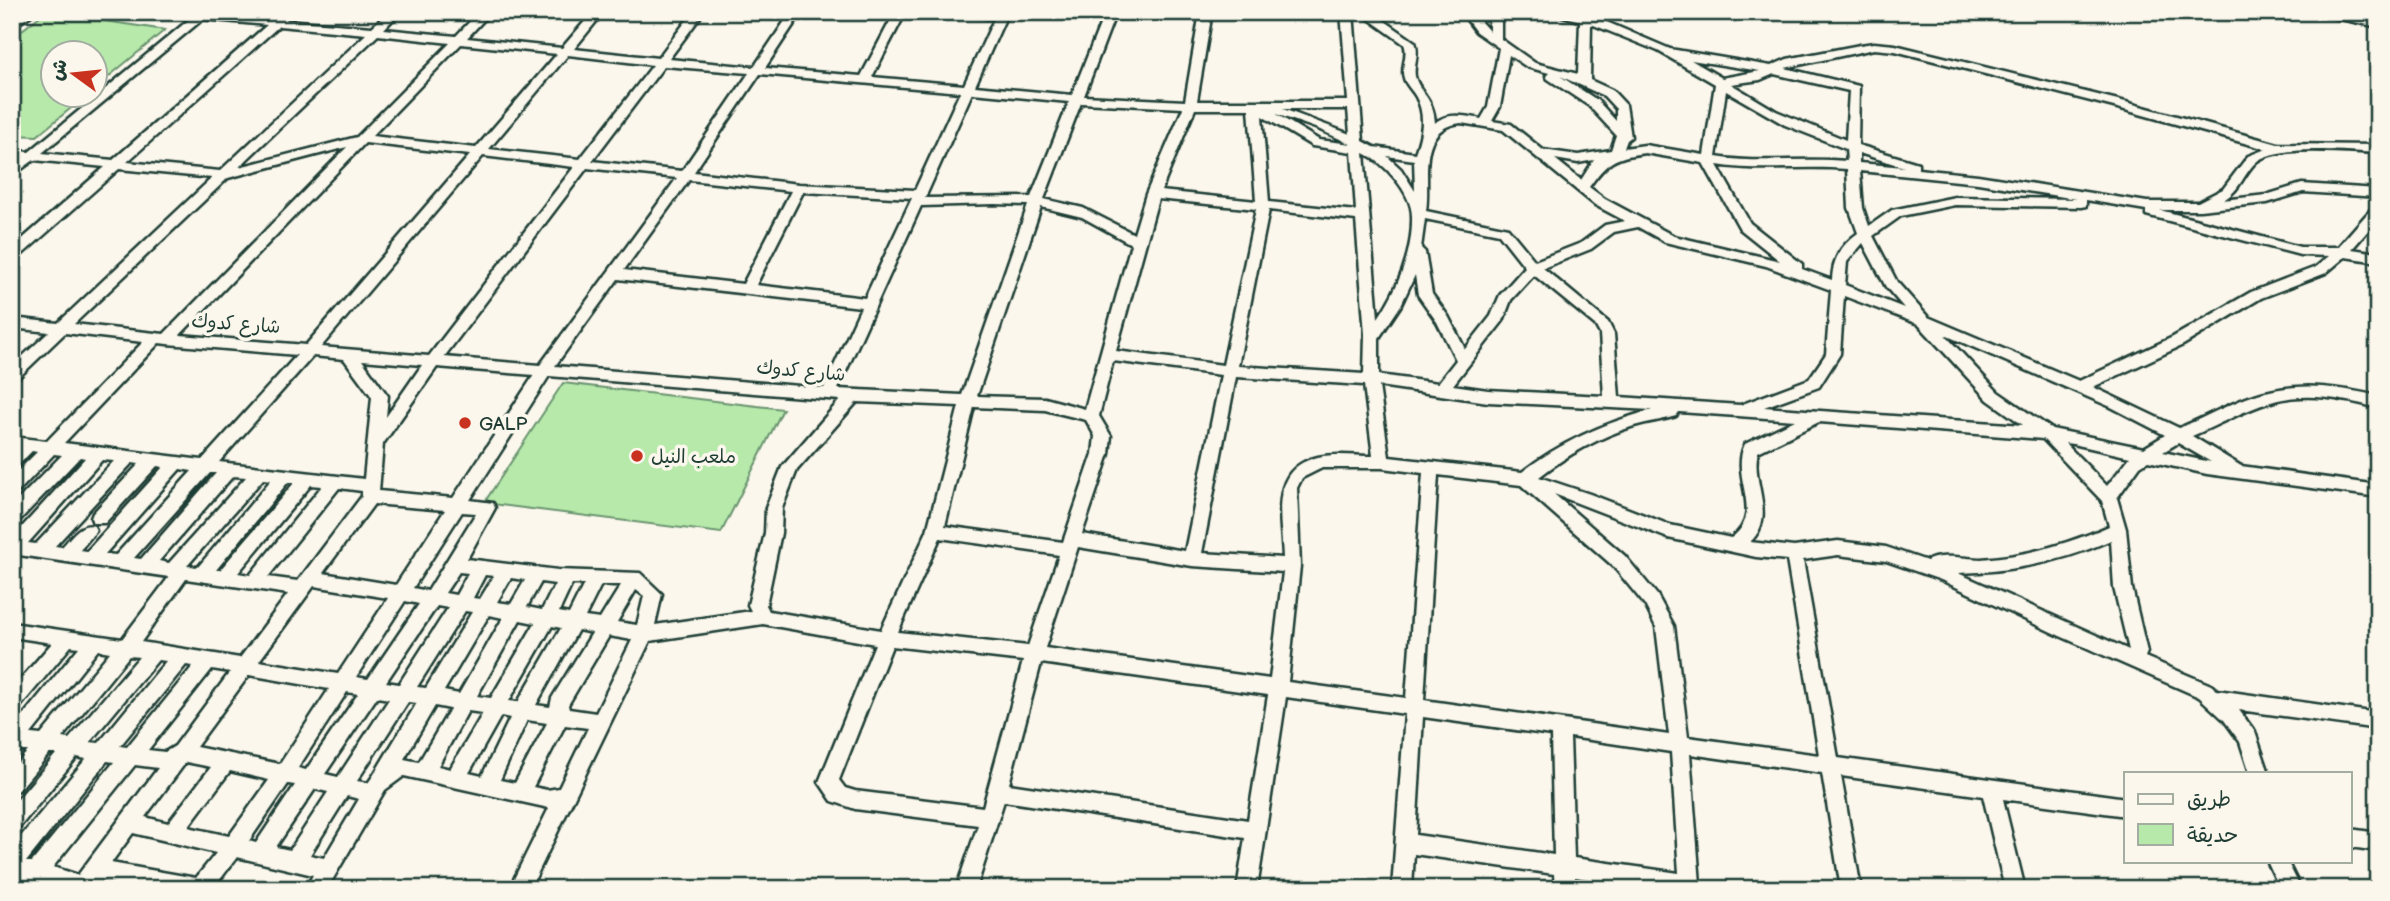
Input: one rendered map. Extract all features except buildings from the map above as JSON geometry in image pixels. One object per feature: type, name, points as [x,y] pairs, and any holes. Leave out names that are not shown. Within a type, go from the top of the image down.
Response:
[{"type":"street","points":[[12,25],[31,12]]},
{"type":"street","points":[[156,12],[203,14],[661,62],[1077,99],[1190,106],[1354,105]]},
{"type":"street","points":[[12,256],[288,12]]},
{"type":"street","points":[[12,374],[395,12]]},
{"type":"street","points":[[12,488],[363,139],[486,12]]},
{"type":"street","points":[[119,563],[311,349],[599,12]]},
{"type":"street","points":[[375,444],[433,361],[699,12]]},
{"type":"street","points":[[12,871],[37,872],[85,881],[200,889],[233,847],[344,684],[546,369],[686,175],[797,12]]},
{"type":"street","points":[[864,81],[901,12]]},
{"type":"street","points":[[829,393],[1002,14],[962,12]]},
{"type":"street","points":[[990,817],[855,800],[839,795],[829,782],[886,638],[935,530],[967,403],[1036,202],[1111,12]]},
{"type":"street","points":[[966,889],[990,817],[1034,654],[1101,454],[1103,436],[1091,416],[1153,194],[1190,106],[1206,12]]},
{"type":"street","points":[[1347,12],[1354,105],[1362,149],[1363,216],[1372,338],[1371,382],[1382,462]]},
{"type":"street","points":[[1364,12],[1409,43],[1412,49],[1409,76],[1422,93],[1429,114],[1428,135],[1420,157],[1422,193],[1411,268],[1394,305],[1372,338]]},
{"type":"street","points":[[1466,12],[1480,30],[1592,103],[1622,135],[1645,149],[1709,162],[1741,165],[1825,163],[1978,179],[2147,206],[2200,206],[2267,199],[2302,188],[2378,193]]},
{"type":"street","points":[[1485,123],[1494,107],[1501,45],[1493,33],[1496,21],[1494,12]]},
{"type":"street","points":[[1554,12],[1586,19],[1670,52],[1711,62],[1817,78],[1855,89],[1853,166],[1856,208],[1865,234],[1891,284],[1922,320],[1993,396],[2046,433],[2109,498],[2118,529],[2123,588],[2138,652],[2135,660]]},
{"type":"street","points":[[2312,12],[2378,24]]},
{"type":"street","points":[[12,172],[203,14]]},
{"type":"street","points":[[1584,81],[1586,19]]},
{"type":"street","points":[[1721,82],[1760,76],[1787,63],[1867,47],[1895,48],[2118,103],[2278,148],[2378,149]]},
{"type":"street","points":[[1670,52],[1769,113],[1852,147],[1942,176]]},
{"type":"street","points":[[1538,68],[1584,81],[1608,93],[1622,108],[1622,135],[1616,154],[1599,163],[1582,187]]},
{"type":"street","points":[[1721,82],[1709,162],[1745,226],[1811,277]]},
{"type":"street","points":[[1255,106],[1319,123],[1394,168],[1410,192],[1419,214]]},
{"type":"street","points":[[1192,559],[1263,205],[1255,106]]},
{"type":"street","points":[[1428,135],[1444,121],[1461,119],[1507,128],[1600,202],[1670,239],[1770,262],[1922,320],[2080,387],[2178,435],[2242,474]]},
{"type":"street","points":[[12,155],[223,175],[363,139],[799,188],[919,194],[917,202]]},
{"type":"street","points":[[2200,206],[2228,192],[2252,159],[2278,148]]},
{"type":"street","points":[[1362,149],[1420,157]]},
{"type":"street","points":[[1537,152],[1578,159],[1645,149]]},
{"type":"street","points":[[747,289],[799,188]]},
{"type":"street","points":[[1153,194],[1363,216]]},
{"type":"street","points":[[1738,410],[1814,383],[1833,354],[1840,261],[1856,241],[1897,213],[1955,201],[2064,204],[2112,201],[2300,251],[2342,252],[2378,258]]},
{"type":"street","points":[[917,202],[1036,202],[1070,208],[1118,229],[1138,242]]},
{"type":"street","points":[[2080,387],[2178,341],[2245,300],[2321,270],[2342,252],[2378,210]]},
{"type":"street","points":[[1419,214],[1503,230],[1533,267],[1601,322],[1607,334],[1612,402]]},
{"type":"street","points":[[1440,390],[1498,318],[1505,298],[1533,267],[1586,246],[1610,228],[1638,223]]},
{"type":"street","points":[[1416,235],[1424,296],[1443,320],[1464,361]]},
{"type":"street","points":[[614,274],[870,303]]},
{"type":"street","name":"شارع كدوك","points":[[12,323],[853,396],[967,403],[1045,404],[1091,416]]},
{"type":"street","points":[[85,881],[371,491],[380,396],[348,353]]},
{"type":"street","points":[[1108,355],[1228,371],[1399,382],[1488,396],[1738,410],[2046,433],[2242,474],[2378,491]]},
{"type":"street","points":[[2109,498],[2134,462],[2178,435],[2270,396],[2298,392],[2340,393],[2378,402]]},
{"type":"street","points":[[763,617],[757,605],[773,533],[774,508],[790,467],[853,396]]},
{"type":"street","points":[[1525,479],[1558,454],[1595,434],[1655,415],[1699,408]]},
{"type":"street","points":[[1734,545],[1750,531],[1754,519],[1746,458],[1751,448],[1817,416]]},
{"type":"street","points":[[12,461],[20,444],[308,478],[371,491],[486,508],[455,565],[261,853]]},
{"type":"street","points":[[12,517],[76,451]]},
{"type":"street","points":[[13,547],[99,453]]},
{"type":"street","points":[[39,552],[128,457]]},
{"type":"street","points":[[64,556],[153,460]]},
{"type":"street","points":[[1247,889],[1278,689],[1293,566],[1289,488],[1296,474],[1320,462],[1382,462],[1431,466],[1525,479],[1584,498],[1668,531],[1794,554],[1838,548],[1967,568],[2021,561],[2066,550],[2118,529]]},
{"type":"street","points":[[90,559],[176,463]]},
{"type":"street","points":[[1402,889],[1431,466]]},
{"type":"street","points":[[144,567],[229,469]]},
{"type":"street","points":[[12,784],[126,646],[177,571],[259,473]]},
{"type":"street","points":[[201,575],[284,475]]},
{"type":"street","points":[[223,578],[308,478]]},
{"type":"street","points":[[1405,843],[1690,884],[1681,745],[1665,626],[1651,600],[1619,561],[1525,479]]},
{"type":"street","points":[[254,582],[335,482]]},
{"type":"street","points":[[935,530],[1192,559],[1293,566]]},
{"type":"street","points":[[13,547],[254,582],[305,583],[403,593],[645,634],[763,617],[886,638],[1034,654],[2124,807]]},
{"type":"street","points":[[1794,554],[1851,889]]},
{"type":"street","points":[[1886,554],[1947,575],[2053,626],[2205,691],[2231,714],[2248,738],[2259,772]]},
{"type":"street","points":[[455,565],[567,577],[634,578],[653,594],[645,634],[519,889]]},
{"type":"street","points":[[295,860],[461,603],[480,568]]},
{"type":"street","points":[[315,889],[506,571]]},
{"type":"street","points":[[424,772],[537,574]]},
{"type":"street","points":[[455,779],[547,618],[567,577]]},
{"type":"street","points":[[487,786],[522,712],[596,578]]},
{"type":"street","points":[[520,793],[560,717],[559,704],[634,578]]},
{"type":"street","points":[[12,630],[126,646],[243,669],[601,722]]},
{"type":"street","points":[[12,702],[68,638]]},
{"type":"street","points":[[13,741],[95,641]]},
{"type":"street","points":[[12,821],[154,652]]},
{"type":"street","points":[[12,863],[181,657]]},
{"type":"street","points":[[37,872],[207,662]]},
{"type":"street","points":[[2213,698],[2378,720]]},
{"type":"street","points":[[1560,729],[1565,889]]},
{"type":"street","points":[[13,741],[167,761],[181,752],[344,787],[376,789],[401,767],[547,799],[565,796]]},
{"type":"street","points":[[172,833],[226,762]]},
{"type":"street","points":[[1991,789],[2015,889]]},
{"type":"street","points":[[997,791],[1255,831]]},
{"type":"street","points":[[129,823],[329,869]]},
{"type":"street","points":[[2352,838],[2378,842]]},
{"type":"street","points":[[2278,862],[2291,889]]},
{"type":"green space","points":[[45,12],[165,30],[108,77],[108,38],[38,38],[38,108],[71,108],[37,136],[12,135],[12,38]]},
{"type":"green space","name":"ملعب النيل","points":[[563,383],[783,409],[721,533],[484,503]]},
{"type":"place","name":"GALP","points":[[465,423]]},
{"type":"place","name":"ملعب النيل","points":[[637,456]]}]
